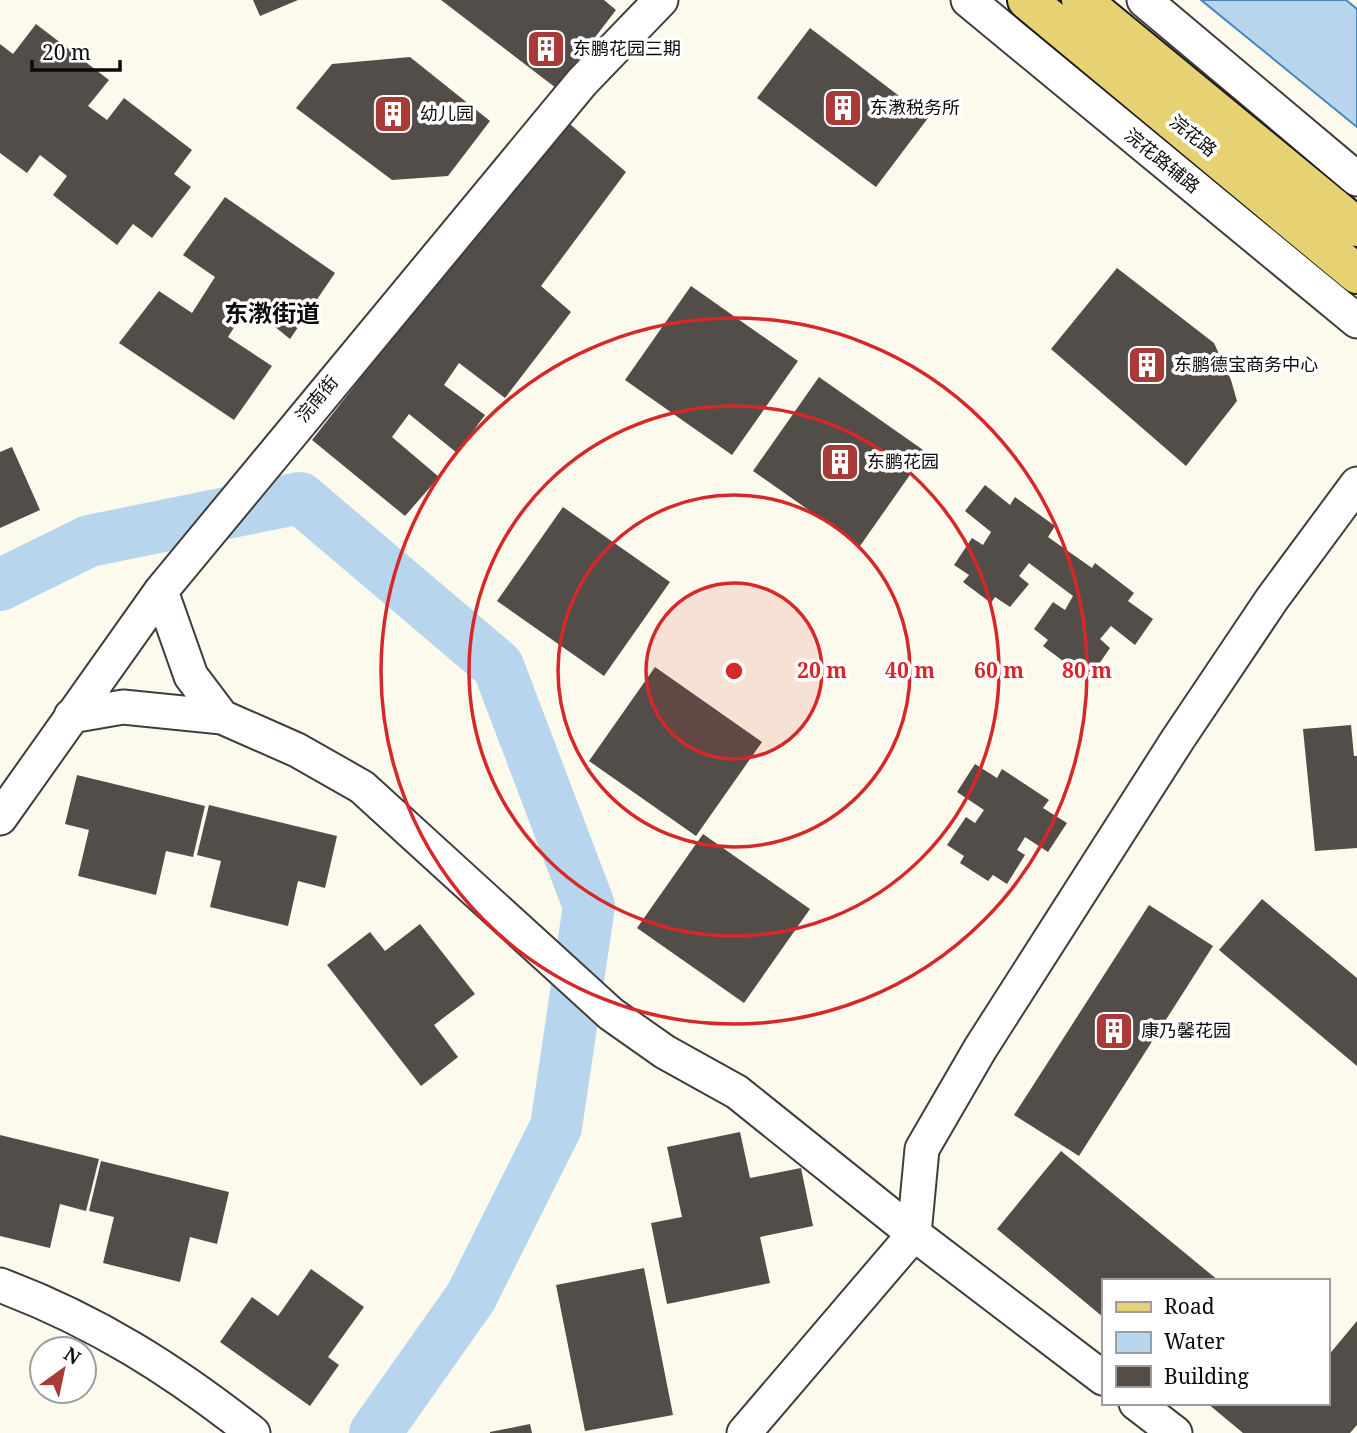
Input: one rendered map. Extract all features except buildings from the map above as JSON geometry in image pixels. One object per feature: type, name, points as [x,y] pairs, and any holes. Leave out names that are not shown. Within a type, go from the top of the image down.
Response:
[{"type":"main road","name":"浣花路","points":[[1027,0],[1357,274]]},
{"type":"main road","name":"浣花路","points":[[1081,0],[1357,227]]},
{"type":"street","name":"浣南街","points":[[0,818],[161,591],[292,429],[582,82],[661,0]]},
{"type":"street","points":[[1144,0],[1357,179]]},
{"type":"street","name":"浣花路辅路","points":[[982,4],[1357,321]]},
{"type":"street","points":[[744,1433],[914,1234],[922,1149],[981,1049],[1178,739],[1272,599],[1357,484]]},
{"type":"street","points":[[161,591],[191,676],[222,717]]},
{"type":"street","points":[[71,716],[122,707],[222,717],[297,750],[362,787],[611,1014],[665,1052],[737,1092],[914,1234],[1102,1377]]},
{"type":"street","points":[[0,1285],[45,1302],[117,1337],[198,1389],[249,1430]]},
{"type":"street","points":[[1139,1405],[1175,1433]]},
{"type":"water","points":[[1201,0],[1346,0],[1357,9],[1357,127]]},
{"type":"waterway","points":[[0,585],[89,541],[300,498],[498,666],[589,906],[556,1127],[471,1297],[375,1433]]},
{"type":"place","name":"东鹏花园三期","points":[[546,49]]},
{"type":"place","name":"东漖税务所","points":[[843,108]]},
{"type":"place","name":"幼儿园","points":[[393,114]]},
{"type":"place","name":"东鹏德宝商务中心","points":[[1147,365]]},
{"type":"place","name":"东鹏花园","points":[[840,462]]},
{"type":"place","name":"康乃馨花园","points":[[1114,1031]]},
{"type":"district","name":"东漖街道","points":[[272,314]]}]
